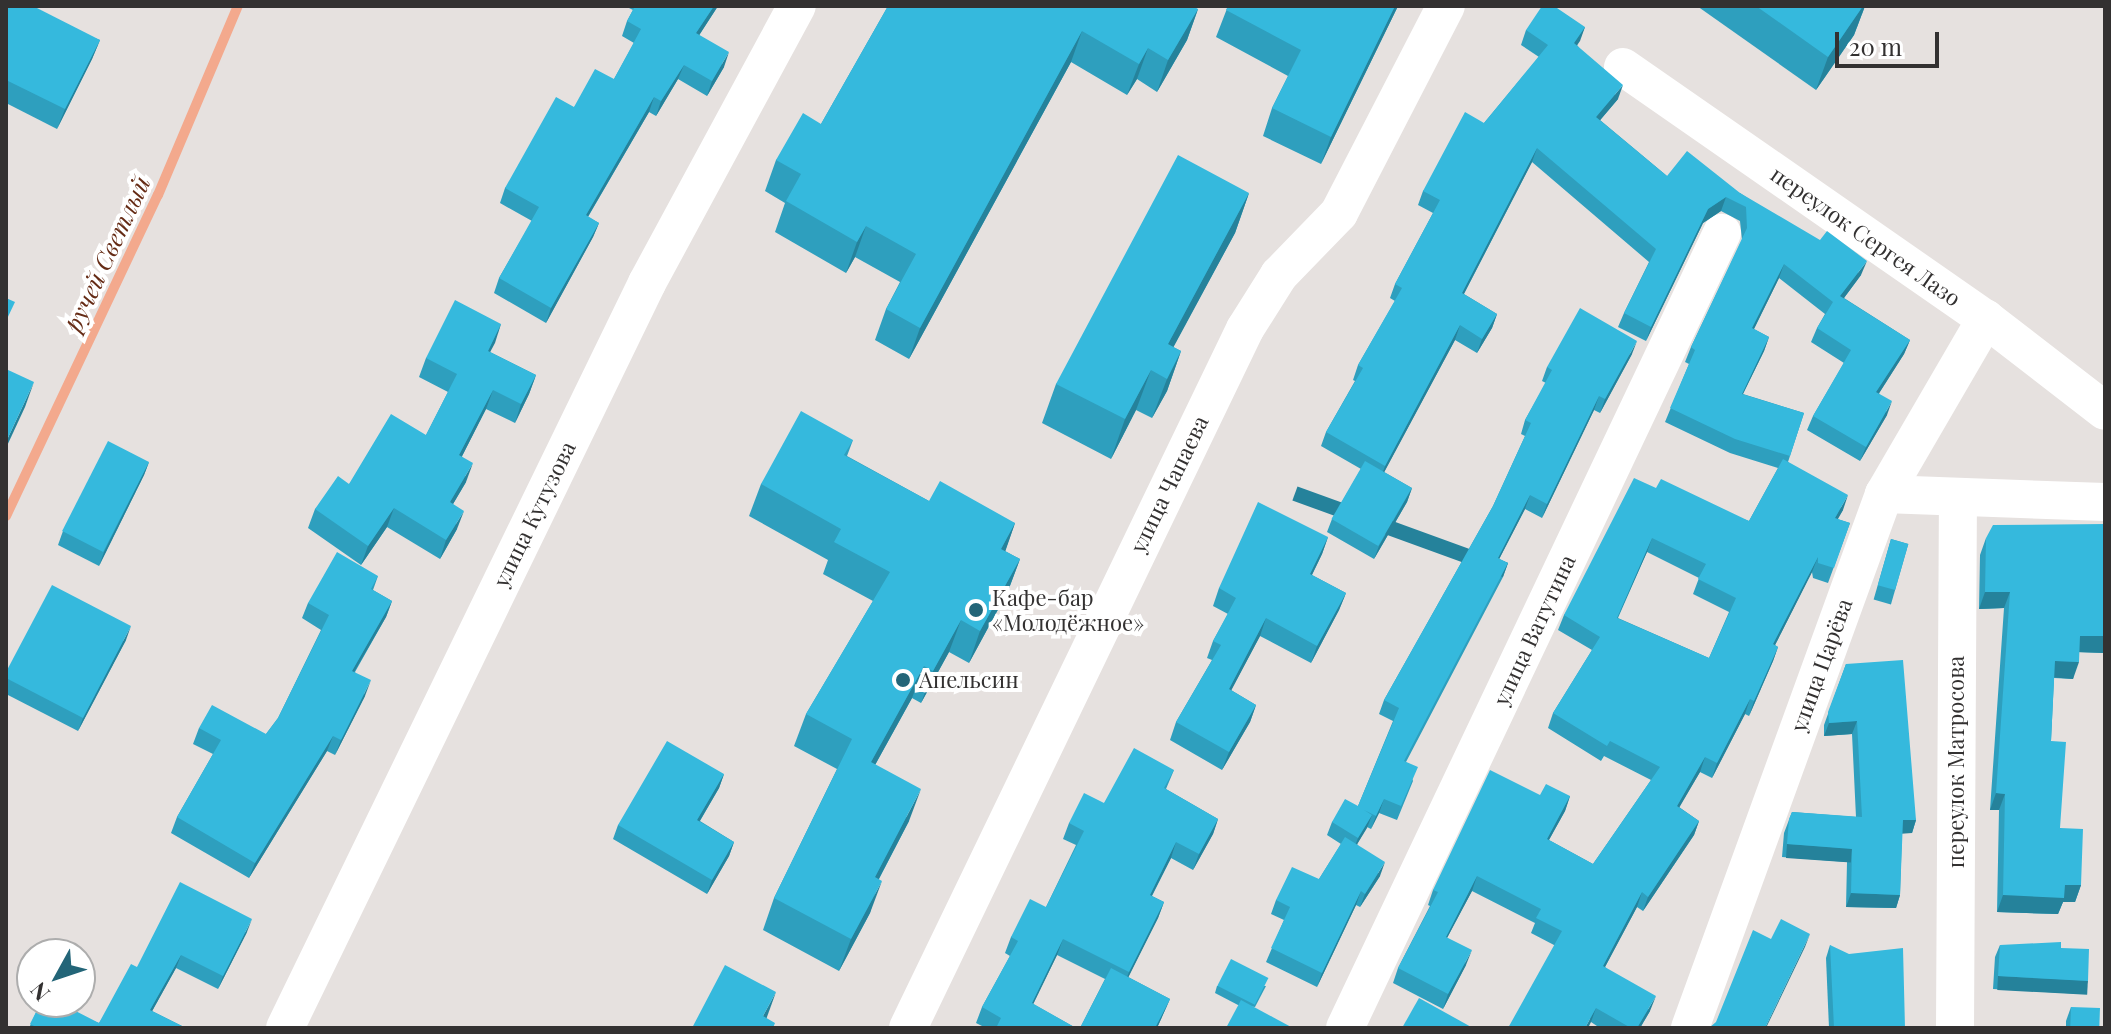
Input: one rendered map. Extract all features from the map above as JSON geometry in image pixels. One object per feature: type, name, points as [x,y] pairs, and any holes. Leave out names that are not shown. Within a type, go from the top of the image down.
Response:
[{"type":"street","name":"улица Кутузова","points":[[285,1028],[647,283],[797,6]]},
{"type":"street","name":"улица Чапаева","points":[[908,1028],[1245,329],[1279,275],[1339,213],[1446,6]]},
{"type":"street","name":"переулок Сергея Лазо","points":[[1623,67],[1986,319],[2105,411]]},
{"type":"street","name":"улица Ватутина","points":[[1345,1028],[1722,233]]},
{"type":"street","name":"улица Царёва","points":[[1690,1028],[1884,494],[1986,319]]},
{"type":"street","points":[[1884,494],[2105,502]]},
{"type":"street","name":"переулок Матросова","points":[[1955,1028],[1958,497]]},
{"type":"building","points":[[6,6],[33,6],[100,40],[65,109],[6,80]]},
{"type":"building","points":[[635,6],[714,6],[696,33],[729,52],[712,81],[684,65],[661,101],[654,97],[586,215],[599,223],[551,308],[499,278],[539,207],[505,188],[556,97],[574,107],[595,69],[614,79],[641,29],[627,21]]},
{"type":"building","points":[[888,6],[1193,6],[1198,9],[1168,60],[1148,48],[1139,64],[1082,31],[920,328],[886,309],[916,254],[866,226],[857,242],[786,201],[801,174],[776,160],[803,113],[821,124]]},
{"type":"building","points":[[1228,6],[1395,6],[1331,137],[1272,108],[1301,50],[1226,10]]},
{"type":"building","points":[[1542,6],[1554,6],[1585,27],[1574,43],[1623,85],[1596,117],[1667,176],[1687,151],[1740,193],[1820,240],[1827,231],[1867,261],[1840,296],[1910,340],[1876,392],[1892,401],[1866,447],[1813,416],[1851,350],[1817,328],[1833,302],[1784,264],[1752,328],[1769,337],[1742,394],[1804,413],[1790,456],[1735,439],[1670,408],[1695,350],[1691,347],[1747,228],[1746,207],[1726,197],[1708,209],[1651,327],[1624,313],[1656,249],[1537,148],[1462,293],[1497,314],[1482,339],[1460,325],[1385,466],[1326,432],[1363,368],[1358,365],[1402,288],[1395,284],[1440,200],[1423,191],[1465,112],[1484,123],[1548,45],[1526,30]]},
{"type":"building","points":[[1756,6],[1863,6],[1828,57]]},
{"type":"building","points":[[1178,155],[1249,193],[1168,344],[1181,351],[1167,379],[1151,370],[1125,419],[1056,384]]},
{"type":"building","points":[[6,298],[15,302],[6,321]]},
{"type":"building","points":[[455,300],[501,324],[488,351],[536,375],[521,404],[493,390],[459,455],[473,463],[450,502],[464,511],[446,540],[394,508],[368,546],[315,509],[338,476],[349,484],[391,414],[426,435],[457,374],[426,358]]},
{"type":"building","points":[[1580,308],[1637,341],[1605,399],[1599,396],[1547,504],[1530,495],[1498,558],[1508,563],[1404,761],[1418,767],[1401,806],[1384,799],[1376,816],[1364,810],[1372,815],[1358,838],[1332,822],[1345,799],[1358,806],[1399,708],[1384,700],[1493,506],[1531,423],[1525,420],[1552,370],[1547,367]]},
{"type":"building","points":[[6,369],[34,382],[6,442]]},
{"type":"building","points":[[801,411],[853,440],[844,455],[929,501],[940,481],[1015,523],[1001,549],[1020,559],[980,631],[961,620],[933,671],[924,666],[871,762],[921,789],[875,877],[882,881],[851,939],[774,898],[852,739],[806,714],[890,572],[834,542],[841,529],[761,484]]},
{"type":"building","points":[[108,441],[149,462],[103,552],[62,531]]},
{"type":"building","points":[[1783,459],[1848,495],[1835,518],[1850,523],[1834,568],[1818,563],[1818,557],[1773,644],[1778,647],[1754,701],[1750,699],[1717,763],[1705,757],[1677,806],[1699,821],[1648,897],[1642,892],[1603,966],[1656,996],[1637,1028],[1631,1028],[1596,1008],[1585,1028],[1508,1028],[1562,931],[1536,918],[1541,909],[1477,876],[1446,937],[1472,950],[1448,994],[1398,968],[1438,892],[1433,890],[1490,770],[1540,795],[1546,784],[1570,796],[1547,839],[1593,864],[1660,767],[1610,741],[1607,746],[1553,713],[1600,637],[1564,615],[1634,478],[1656,488],[1661,479],[1749,521]],"holes":[[[1652,538],[1706,564],[1698,579],[1736,598],[1709,658],[1617,618]]]},
{"type":"building","points":[[1365,461],[1412,488],[1378,546],[1332,519]]},
{"type":"building","points":[[1258,502],[1328,537],[1310,574],[1346,593],[1317,646],[1266,618],[1229,689],[1256,705],[1229,752],[1176,722],[1221,645],[1213,641],[1236,598],[1219,588]]},
{"type":"building","points":[[2105,524],[2105,636],[2080,636],[2079,662],[2055,661],[2051,741],[2066,742],[2060,828],[2083,829],[2081,885],[2065,885],[2064,898],[2003,895],[2005,794],[1996,793],[2010,592],[1985,592],[1986,538],[1993,525]]},
{"type":"building","points":[[1891,539],[1908,544],[1895,590],[1878,585]]},
{"type":"building","points":[[337,552],[378,576],[371,589],[392,601],[352,671],[371,680],[341,740],[333,736],[255,863],[177,817],[221,740],[199,728],[212,705],[266,734],[278,718],[329,615],[308,603]]},
{"type":"building","points":[[52,585],[131,626],[83,718],[6,678],[6,672]]},
{"type":"building","points":[[1903,660],[1916,820],[1903,820],[1900,895],[1851,893],[1852,849],[1787,844],[1789,819],[1792,812],[1862,817],[1857,721],[1829,723],[1828,712],[1846,664]]},
{"type":"building","points":[[667,741],[724,774],[697,820],[734,842],[712,880],[618,825]]},
{"type":"building","points":[[1134,748],[1174,770],[1164,788],[1218,819],[1199,854],[1176,842],[1150,895],[1164,902],[1129,972],[1063,939],[1032,1003],[1076,1028],[996,1028],[1001,1018],[982,1007],[1018,941],[1011,937],[1030,899],[1046,907],[1084,831],[1069,823],[1084,793],[1104,803]]},
{"type":"building","points":[[1345,837],[1385,862],[1365,894],[1361,891],[1322,973],[1271,948],[1290,907],[1276,900],[1292,867],[1319,879]]},
{"type":"building","points":[[180,882],[252,919],[223,976],[181,955],[150,1010],[186,1028],[38,1028],[30,1024],[33,1018],[89,1018],[99,1023],[131,964],[137,967]]},
{"type":"building","points":[[1781,919],[1810,934],[1765,1028],[1709,1028],[1716,1022],[1753,930],[1771,939]]},
{"type":"building","points":[[2061,942],[2061,948],[2089,949],[2088,981],[1998,976],[2000,945]]},
{"type":"building","points":[[1830,945],[1849,954],[1903,948],[1905,1028],[1834,1028]]},
{"type":"building","points":[[1231,959],[1268,978],[1255,1005],[1217,986]]},
{"type":"building","points":[[725,965],[776,992],[763,1016],[775,1023],[773,1028],[692,1028]]},
{"type":"building","points":[[1111,968],[1170,999],[1155,1028],[1080,1028]]},
{"type":"building","points":[[1419,998],[1473,1028],[1402,1028]]},
{"type":"building","points":[[1241,1000],[1293,1028],[1226,1028]]},
{"type":"building","points":[[2071,1007],[2100,1008],[2099,1028],[2070,1028]]},
{"type":"waterway","name":"ручей Светлый","points":[[6,516],[158,195],[238,6]]},
{"type":"place","name":"Кафе-бар «Молодёжное»","points":[[976,610]]},
{"type":"place","name":"Апельсин","points":[[903,680]]}]
